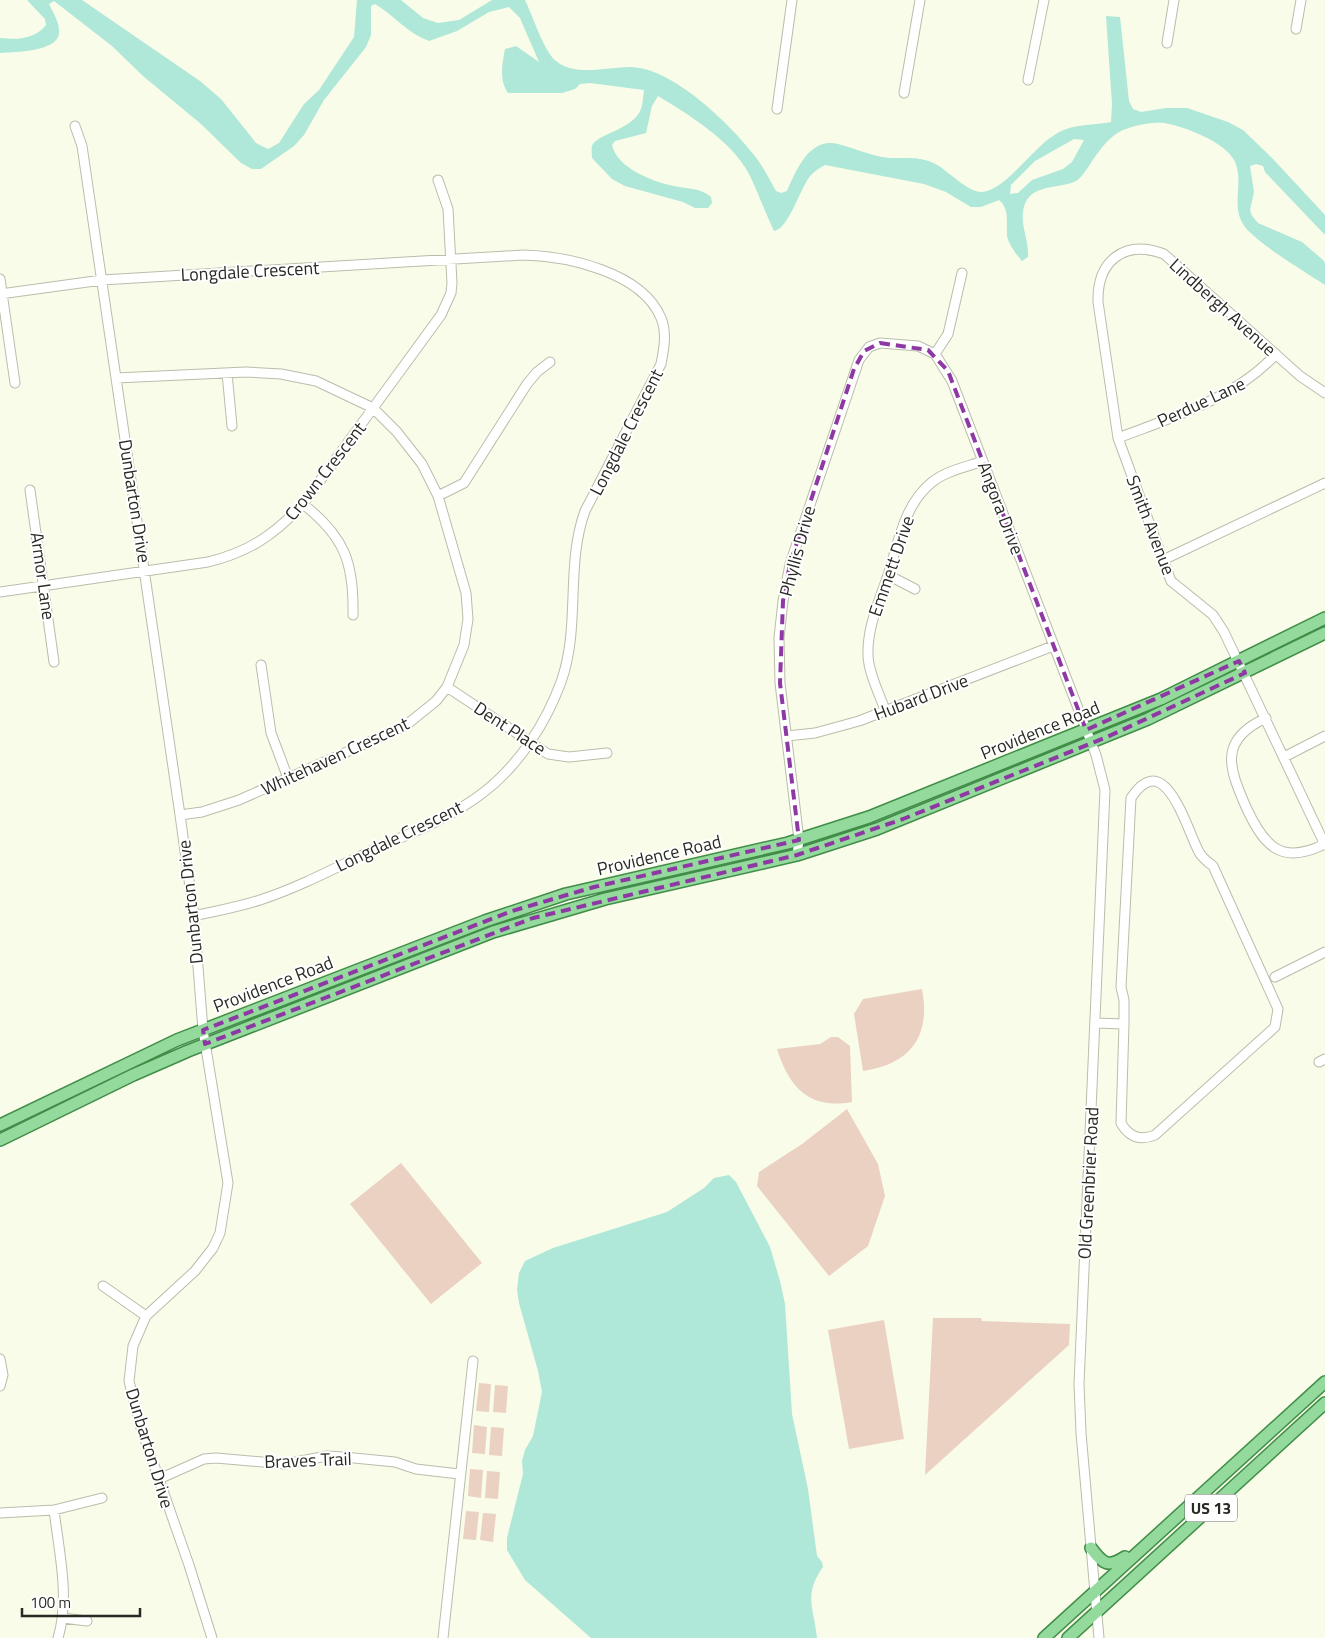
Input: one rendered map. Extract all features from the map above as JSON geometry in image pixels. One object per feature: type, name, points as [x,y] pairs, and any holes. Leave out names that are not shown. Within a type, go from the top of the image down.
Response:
[{"type":"main road","name":"Providence Road","points":[[0,1125],[138,1057],[467,927],[539,902],[594,887],[799,840],[869,817],[1160,699],[1325,618]]},
{"type":"main road","name":"Providence Road","points":[[0,1140],[133,1075],[206,1044],[480,937],[540,916],[605,899],[797,855],[877,829],[1174,708],[1325,634]]},
{"type":"main road","name":"US 13","points":[[1044,1638],[1325,1382]]},
{"type":"main road","name":"US 13","points":[[1068,1638],[1325,1403]]},
{"type":"main road","points":[[1091,1548],[1099,1559],[1108,1564],[1115,1564],[1136,1554]]},
{"type":"street","points":[[777,109],[792,0]]},
{"type":"street","points":[[904,93],[920,0]]},
{"type":"street","points":[[1028,80],[1044,0]]},
{"type":"street","points":[[1167,43],[1174,0]]},
{"type":"street","points":[[1296,29],[1301,0]]},
{"type":"street","name":"Dunbarton Drive","points":[[75,126],[82,146],[145,571],[194,916],[203,1030],[228,1183],[220,1233],[204,1261],[146,1316],[133,1346],[129,1380],[140,1425],[212,1638]]},
{"type":"street","name":"Crown Crescent","points":[[0,592],[208,562],[252,547],[288,520],[303,504],[441,315],[451,293],[448,209],[438,180]]},
{"type":"street","name":"Lindbergh Avenue","points":[[1113,259],[1132,249],[1153,250],[1164,254],[1309,383],[1325,393]]},
{"type":"street","name":"Longdale Crescent","points":[[1,293],[102,280],[451,259],[545,256],[588,265],[618,277],[642,292],[656,308],[663,329],[664,349],[661,364],[585,511],[577,534],[570,648],[561,681],[549,709],[530,742],[506,773],[484,792],[456,811],[288,889],[232,908],[194,916]]},
{"type":"street","name":"Smith Avenue","points":[[1113,259],[1102,271],[1098,283],[1098,302],[1118,438],[1171,580],[1213,615],[1239,661],[1325,844]]},
{"type":"street","points":[[935,354],[948,334],[962,273]]},
{"type":"street","points":[[0,279],[15,383]]},
{"type":"street","name":"Phyllis Drive","points":[[797,855],[799,840],[780,683],[779,638],[790,564],[846,393],[859,360],[868,347],[880,343],[918,346],[935,354]]},
{"type":"street","name":"Angora Drive","points":[[935,354],[952,381],[1086,730]]},
{"type":"street","name":"Perdue Lane","points":[[1118,438],[1181,414],[1233,388],[1262,369],[1276,354]]},
{"type":"street","points":[[438,496],[464,483],[526,384],[550,362]]},
{"type":"street","points":[[227,373],[232,426]]},
{"type":"street","name":"Whitehaven Crescent","points":[[116,378],[227,373],[266,373],[299,376],[316,381],[373,408],[397,432],[422,464],[438,496],[461,570],[466,593],[468,620],[464,645],[447,687],[436,701],[405,726],[232,803],[202,812],[180,815]]},
{"type":"street","name":"Emmett Drive","points":[[885,710],[868,658],[872,619],[904,524],[922,491],[940,476],[983,461]]},
{"type":"street","points":[[1163,560],[1325,483]]},
{"type":"street","name":"Armor Lane","points":[[30,490],[45,586],[54,662]]},
{"type":"street","points":[[303,504],[322,519],[344,550],[352,570],[353,615]]},
{"type":"street","points":[[888,575],[915,589]]},
{"type":"street","name":"Hubard Drive","points":[[787,736],[840,728],[1053,646]]},
{"type":"street","points":[[261,665],[272,733],[288,778]]},
{"type":"street","name":"Dent Place","points":[[447,687],[548,754],[569,757],[607,753]]},
{"type":"street","points":[[1266,718],[1248,728],[1241,736],[1232,752],[1230,762],[1234,779],[1258,831],[1272,847],[1292,854],[1308,852],[1325,844]]},
{"type":"street","name":"Old Greenbrier Road","points":[[1086,730],[1092,743],[1105,790],[1079,1384],[1099,1638]]},
{"type":"street","points":[[1284,757],[1325,736]]},
{"type":"street","points":[[1148,782],[1160,782],[1171,792],[1200,855],[1213,866],[1278,1009],[1278,1015],[1275,1026],[1155,1136],[1145,1139],[1126,1132],[1121,1123],[1124,1024],[1124,1000],[1121,987],[1130,798],[1137,788],[1148,782]]},
{"type":"street","points":[[1275,977],[1325,952]]},
{"type":"street","points":[[1096,1023],[1124,1024]]},
{"type":"street","points":[[103,1286],[146,1316]]},
{"type":"street","points":[[0,1359],[3,1375],[0,1386]]},
{"type":"street","points":[[443,1638],[472,1361]]},
{"type":"street","name":"Braves Trail","points":[[159,1479],[204,1459],[216,1458],[285,1464],[327,1456],[395,1462],[416,1469],[459,1474]]},
{"type":"street","points":[[0,1514],[54,1510],[102,1498]]},
{"type":"street","points":[[54,1510],[62,1584],[63,1618],[58,1638]]},
{"type":"street","points":[[63,1618],[87,1621]]},
{"type":"highlighted area","points":[[880,343],[928,350],[948,371],[1086,730],[1239,661],[1245,673],[1107,737],[903,819],[797,855],[533,918],[205,1044],[203,1030],[512,911],[594,887],[799,840],[780,683],[783,601],[790,564],[854,369],[864,351]]},
{"type":"shaded area","points":[[922,989],[923,1021],[920,1034],[914,1045],[894,1062],[863,1071],[854,1014],[863,999]]},
{"type":"shaded area","points":[[831,1037],[838,1037],[850,1046],[852,1102],[837,1104],[824,1102],[813,1099],[803,1093],[788,1074],[777,1049],[820,1044]]},
{"type":"shaded area","points":[[847,1109],[878,1164],[885,1196],[868,1246],[829,1276],[757,1186],[759,1172],[802,1144]]},
{"type":"shaded area","points":[[401,1163],[482,1263],[431,1304],[350,1204]]},
{"type":"shaded area","points":[[933,1318],[981,1318],[982,1321],[1070,1324],[1069,1345],[925,1475]]},
{"type":"shaded area","points":[[884,1320],[904,1439],[849,1449],[828,1330]]},
{"type":"shaded area","points":[[479,1383],[491,1384],[489,1412],[476,1411]]},
{"type":"shaded area","points":[[495,1385],[508,1386],[506,1413],[493,1412]]},
{"type":"shaded area","points":[[474,1425],[487,1427],[485,1454],[472,1453]]},
{"type":"shaded area","points":[[491,1427],[504,1428],[502,1456],[489,1455]]},
{"type":"shaded area","points":[[470,1469],[483,1470],[481,1498],[468,1496]]},
{"type":"shaded area","points":[[487,1471],[500,1472],[498,1499],[485,1498]]},
{"type":"shaded area","points":[[466,1511],[479,1512],[476,1540],[463,1539]]},
{"type":"shaded area","points":[[483,1513],[496,1514],[493,1542],[480,1540]]},
{"type":"water","points":[[27,0],[82,0],[200,81],[221,99],[256,143],[268,149],[279,143],[304,104],[319,90],[354,37],[357,0],[401,0],[423,18],[438,23],[459,20],[492,0],[525,0],[547,49],[556,61],[573,69],[592,70],[630,67],[664,76],[699,99],[744,142],[763,168],[776,191],[781,193],[787,191],[799,165],[805,157],[819,146],[828,143],[838,144],[882,157],[925,160],[937,165],[976,191],[983,192],[992,189],[1009,177],[1045,142],[1060,132],[1074,127],[1111,122],[1112,104],[1106,16],[1120,17],[1129,101],[1133,109],[1141,112],[1166,108],[1187,108],[1228,122],[1243,130],[1325,215],[1325,235],[1265,172],[1263,166],[1256,164],[1250,166],[1254,192],[1250,210],[1252,216],[1258,223],[1302,242],[1323,260],[1325,263],[1325,285],[1269,248],[1243,224],[1238,209],[1237,170],[1235,162],[1230,155],[1223,148],[1204,136],[1164,123],[1140,125],[1120,131],[1105,144],[1083,175],[1076,181],[1042,189],[1030,196],[1025,203],[1023,212],[1028,257],[1022,261],[1008,239],[1006,212],[999,200],[981,207],[971,207],[946,192],[924,184],[825,165],[812,174],[785,223],[774,231],[742,162],[709,130],[658,96],[652,106],[646,133],[615,141],[612,145],[615,153],[621,161],[637,173],[666,184],[703,192],[711,197],[712,203],[708,208],[695,208],[683,202],[625,186],[612,179],[592,158],[592,147],[600,138],[623,127],[637,116],[642,107],[644,90],[590,83],[580,84],[575,89],[562,93],[508,93],[502,77],[505,49],[516,46],[539,62],[520,18],[509,7],[489,12],[457,31],[429,41],[407,29],[375,4],[371,6],[371,35],[366,47],[324,100],[304,135],[294,146],[261,169],[252,169],[241,163],[201,124],[143,76],[112,46],[54,1],[49,4],[57,20],[59,31],[58,38],[53,43],[35,50],[0,53],[0,38],[13,39],[31,36],[42,30],[46,25],[45,19]],"holes":[[[1074,139],[1084,140],[1072,162],[1063,169],[1032,180],[1018,193],[1010,194],[1011,185],[1035,161]]]},
{"type":"water","points":[[729,1175],[736,1182],[770,1247],[785,1304],[792,1414],[808,1489],[817,1556],[822,1562],[823,1567],[813,1586],[811,1602],[817,1638],[591,1638],[525,1580],[507,1550],[507,1538],[523,1474],[522,1461],[525,1450],[533,1436],[542,1392],[519,1303],[517,1290],[519,1273],[525,1261],[553,1248],[667,1212],[704,1188],[714,1178]]}]
